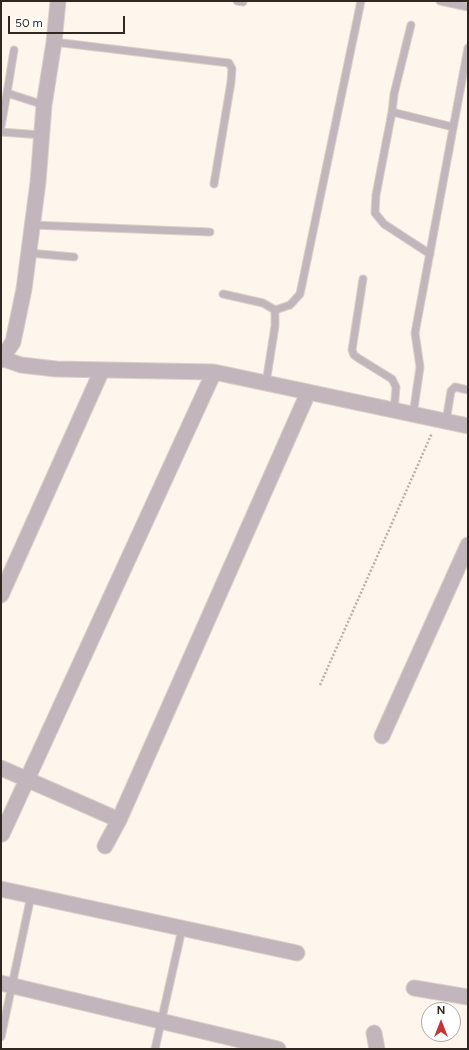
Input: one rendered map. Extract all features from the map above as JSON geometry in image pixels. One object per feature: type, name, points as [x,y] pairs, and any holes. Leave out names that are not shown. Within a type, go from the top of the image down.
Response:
[{"type":"street","points":[[58,1],[54,42],[44,105],[42,135],[24,289],[13,342],[1,358],[28,366],[56,369],[214,372],[468,426]]},
{"type":"street","points":[[1,596],[102,370]]},
{"type":"street","points":[[2,834],[214,372]]},
{"type":"street","points":[[105,846],[119,820],[308,393]]},
{"type":"street","points":[[382,736],[468,545]]},
{"type":"street","points":[[1,768],[119,820]]},
{"type":"street","points":[[1,890],[297,953]]},
{"type":"street","points":[[7,984],[278,1049]]},
{"type":"street","points":[[414,988],[468,997]]},
{"type":"street","points":[[374,1032],[377,1049]]},
{"type":"lane","points":[[223,294],[263,303],[275,310],[290,305],[300,294],[361,1]]},
{"type":"lane","points":[[440,1],[468,7]]},
{"type":"lane","points":[[411,25],[394,94],[376,195],[375,213],[384,224],[430,254]]},
{"type":"lane","points":[[54,42],[229,63],[232,70],[214,184]]},
{"type":"lane","points":[[413,415],[420,367],[416,333],[468,48]]},
{"type":"lane","points":[[1,126],[14,50]]},
{"type":"lane","points":[[6,93],[44,105]]},
{"type":"lane","points":[[392,112],[453,127]]},
{"type":"lane","points":[[1,132],[42,135]]},
{"type":"lane","points":[[32,225],[210,232]]},
{"type":"lane","points":[[29,253],[74,257]]},
{"type":"lane","points":[[363,279],[352,350],[354,355],[358,358],[392,379],[396,387],[394,411]]},
{"type":"lane","points":[[266,383],[275,326],[275,310]]},
{"type":"lane","points":[[442,420],[450,391],[455,387],[468,390]]},
{"type":"lane","points":[[1,1037],[7,984],[31,896]]},
{"type":"lane","points":[[155,1049],[182,929]]},
{"type":"path","points":[[320,685],[442,420]]}]
